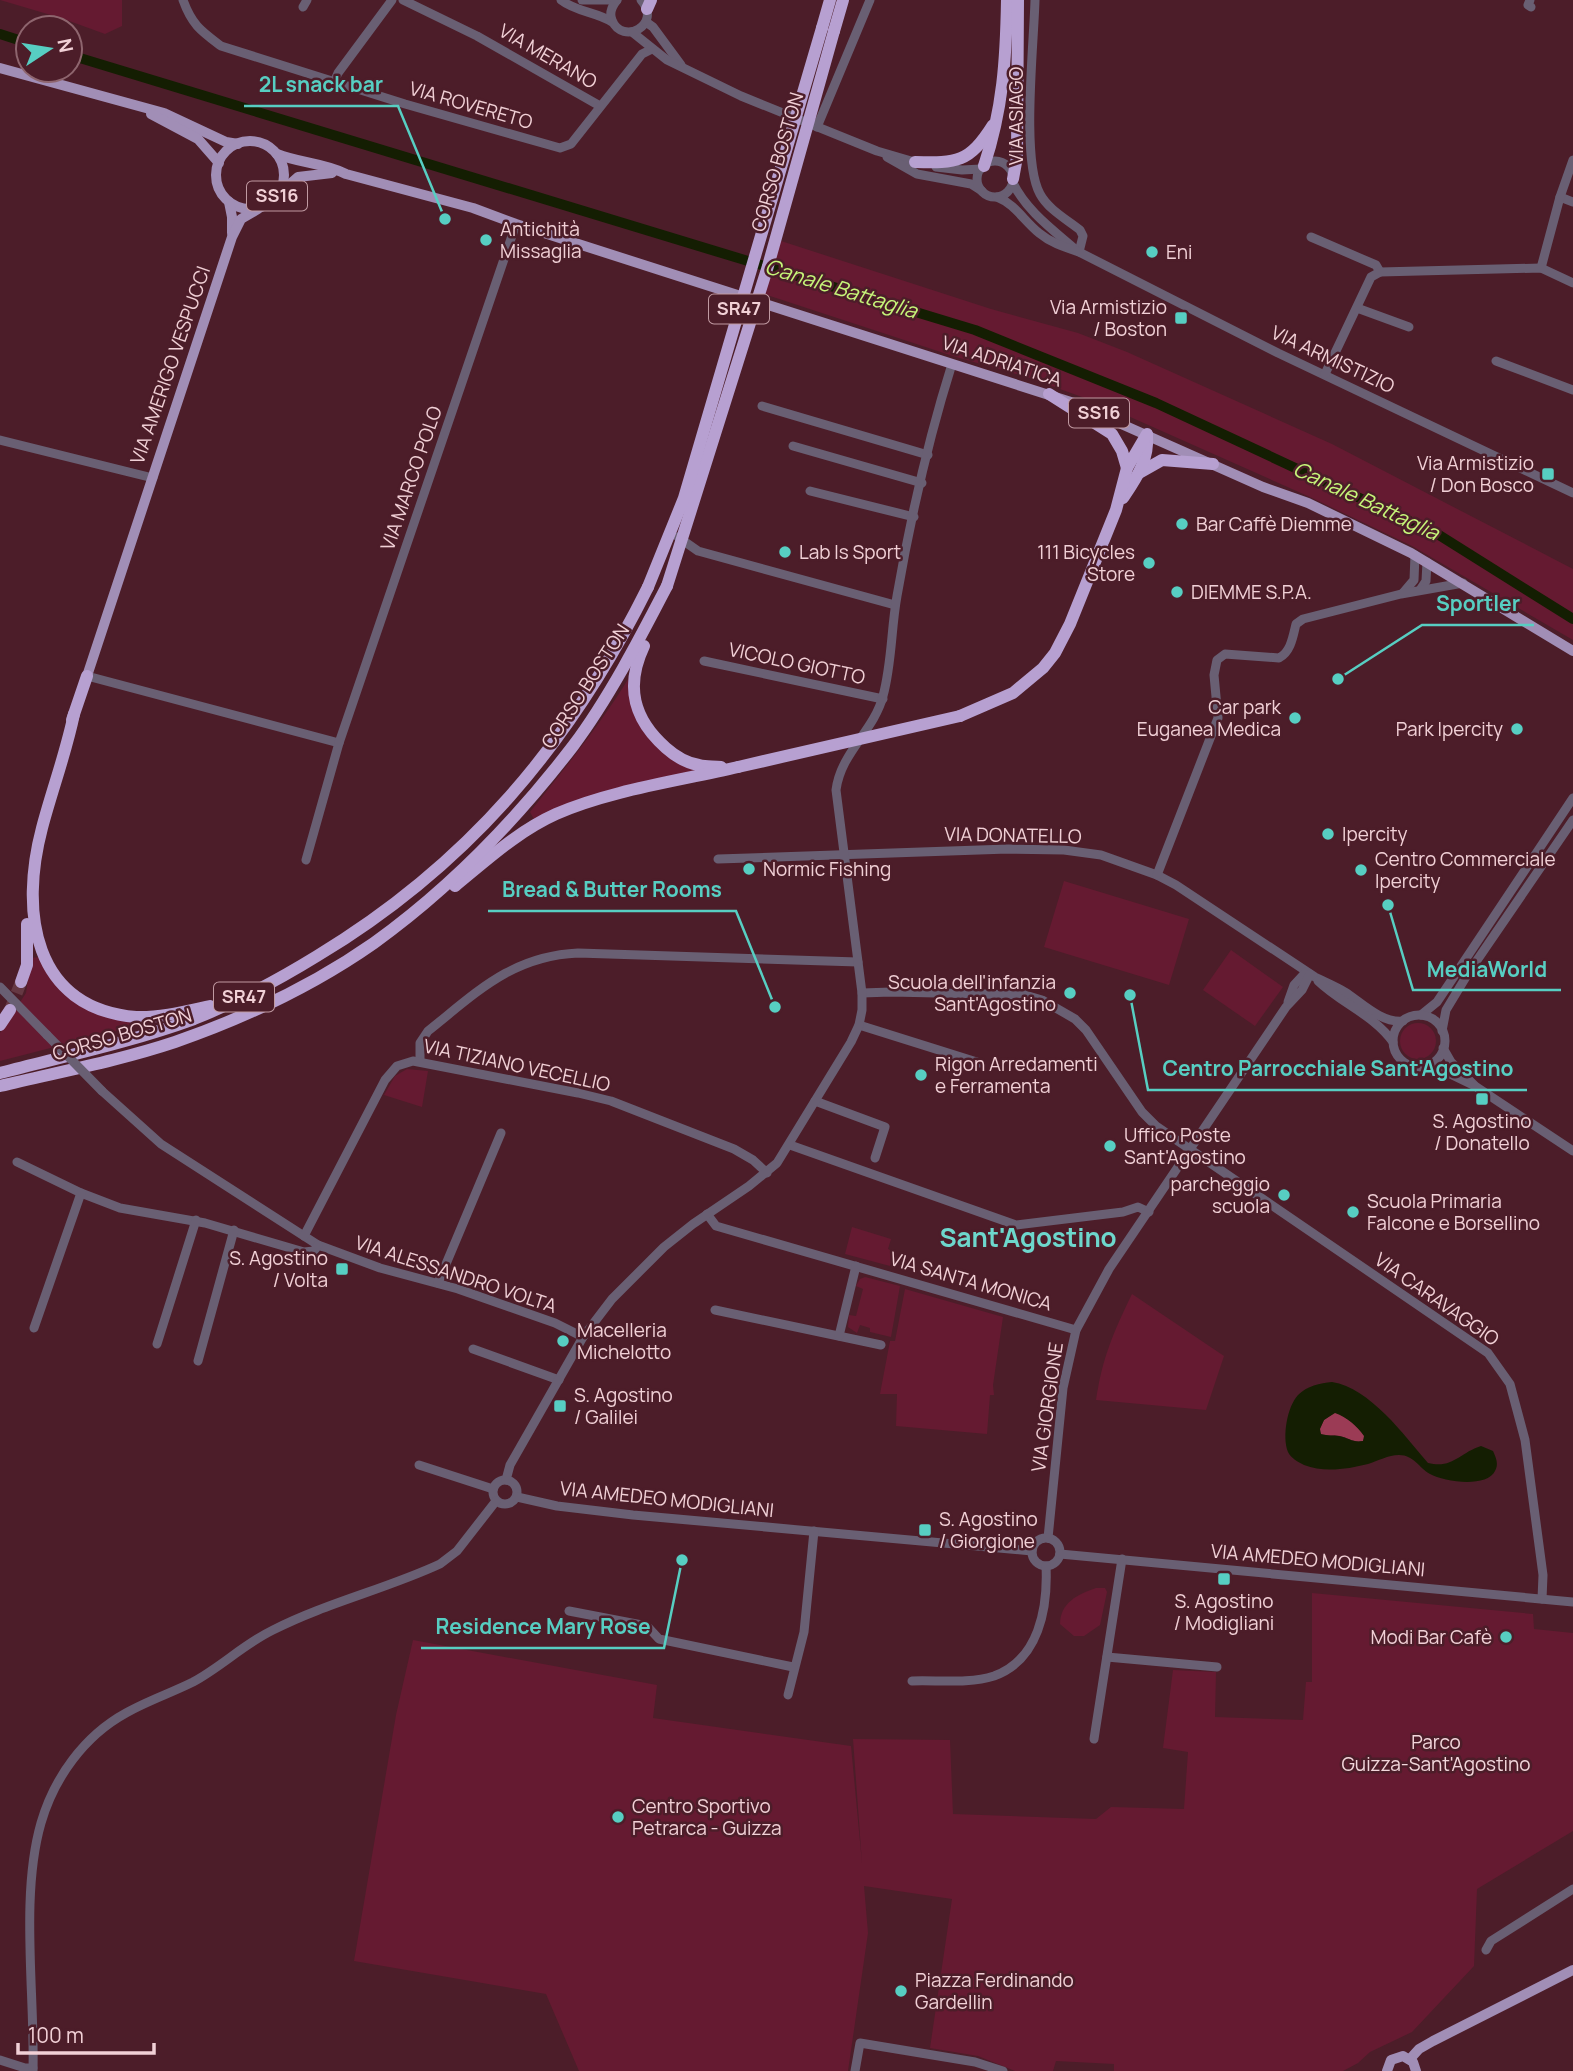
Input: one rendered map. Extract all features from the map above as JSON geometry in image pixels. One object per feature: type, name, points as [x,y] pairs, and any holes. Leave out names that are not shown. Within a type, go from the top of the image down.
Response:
[{"type":"highway","name":"CORSO BOSTON","points":[[0,1086],[173,1042],[219,1025],[310,982],[374,943],[453,878],[514,816],[574,744],[640,639],[667,586],[768,266],[828,29],[830,0]]},
{"type":"highway","name":"CORSO BOSTON","points":[[0,1073],[167,1028],[232,1002],[302,965],[358,931],[409,894],[455,855],[506,803],[559,736],[622,639],[648,587],[684,498],[828,29],[843,0]]},
{"type":"highway","points":[[983,167],[999,116],[1006,65],[1007,0]]},
{"type":"highway","points":[[1013,181],[1017,157],[1018,0]]},
{"type":"highway","points":[[915,162],[941,163],[967,156],[980,145],[999,116]]},
{"type":"highway","points":[[1049,394],[1112,434],[1133,471],[1162,460],[1213,464]]},
{"type":"highway","name":"SR47","points":[[374,943],[414,918],[517,836],[554,815],[601,798],[960,716],[1013,693],[1043,668],[1055,653],[1070,624],[1147,434]]},
{"type":"highway","name":"SR47","points":[[667,586],[659,617],[637,660],[633,679],[636,709],[652,735],[676,757],[697,765],[738,767]]},
{"type":"highway","points":[[21,982],[27,965],[26,878],[35,826],[87,676]]},
{"type":"highway","points":[[74,714],[67,748],[41,829],[34,878],[34,932],[49,967],[72,993],[100,1009],[137,1017],[232,1002]]},
{"type":"highway","points":[[0,1025],[10,1010]]},
{"type":"main road","name":"SS16","points":[[0,68],[164,113],[226,142],[259,142],[276,154],[282,164],[284,175],[277,197],[258,209],[247,209],[229,202],[218,184],[216,173],[219,163],[198,139],[140,107]]},
{"type":"main road","points":[[219,163],[223,155],[238,144]]},
{"type":"main road","name":"VIA ADRIATICA","points":[[276,154],[335,168],[346,174]]},
{"type":"main road","name":"VIA ADRIATICA","points":[[277,197],[298,177],[321,173],[346,174],[473,208],[1049,394],[1147,434],[1263,487],[1308,503],[1415,555],[1573,651]]},
{"type":"main road","name":"VIA AMERIGO VESPUCCI","points":[[229,202],[232,237]]},
{"type":"main road","name":"VIA AMERIGO VESPUCCI","points":[[153,478],[232,237],[241,219],[258,209]]},
{"type":"main road","points":[[87,676],[153,478]]},
{"type":"main road","points":[[1410,2059],[1414,2053],[1433,2041],[1573,1970]]},
{"type":"main road","points":[[1387,2071],[1388,2064],[1394,2057],[1403,2056],[1410,2059],[1416,2071]]},
{"type":"street","name":"VIA ROVERETO","points":[[183,0],[197,28],[221,46],[560,148],[571,144],[642,54],[652,49]]},
{"type":"street","points":[[334,82],[393,0]]},
{"type":"street","name":"VIA MERANO","points":[[404,0],[477,36],[600,106]]},
{"type":"street","points":[[561,0],[612,22],[621,30],[632,32],[643,27],[646,8]]},
{"type":"street","points":[[582,0],[617,0]]},
{"type":"street","points":[[612,22],[611,10],[617,0]]},
{"type":"street","points":[[817,127],[870,0]]},
{"type":"street","name":"VIA ASIAGO","points":[[1035,0],[1030,133],[1034,181],[1046,204],[1080,230],[1083,236],[1079,252]]},
{"type":"street","points":[[646,8],[653,27],[682,66]]},
{"type":"street","name":"VIA ARMISTIZIO","points":[[632,32],[667,60],[741,96],[877,151],[951,169],[983,167],[993,162],[1003,163],[1010,169],[1018,193],[1040,219],[1079,252]]},
{"type":"street","name":"VIA ARMISTIZIO","points":[[877,151],[917,174],[971,184],[986,194],[1005,200],[1039,233],[1054,243],[1079,252],[1573,493]]},
{"type":"street","points":[[1542,268],[1560,197],[1573,160]]},
{"type":"street","points":[[982,191],[978,180],[983,167]]},
{"type":"street","points":[[996,197],[1006,194],[1013,181]]},
{"type":"street","points":[[1560,197],[1573,202]]},
{"type":"street","name":"VIA MARCO POLO","points":[[306,860],[339,743],[516,224]]},
{"type":"street","points":[[1311,237],[1376,265],[1380,272]]},
{"type":"street","points":[[1325,374],[1371,277],[1380,272],[1542,268],[1573,283]]},
{"type":"street","points":[[1357,308],[1409,327]]},
{"type":"street","points":[[1496,361],[1573,390]]},
{"type":"street","points":[[506,1480],[510,1465],[583,1337],[612,1300],[664,1247],[767,1173],[790,1145],[859,1025],[862,993],[837,806],[838,778],[849,753],[876,717],[883,699],[890,663],[895,606],[928,455],[952,363]]},
{"type":"street","points":[[762,406],[928,455]]},
{"type":"street","name":"VIA AMERIGO VESPUCCI","points":[[0,440],[153,478]]},
{"type":"street","points":[[793,446],[922,483]]},
{"type":"street","points":[[810,491],[914,517]]},
{"type":"street","points":[[678,537],[698,551],[895,606]]},
{"type":"street","points":[[1401,594],[1414,580],[1415,555]]},
{"type":"street","points":[[1420,590],[1426,582],[1427,562]]},
{"type":"street","points":[[1157,875],[1218,718],[1214,675],[1217,660],[1225,654],[1279,658],[1285,655],[1292,643],[1299,621],[1401,594],[1463,583]]},
{"type":"street","name":"VICOLO GIOTTO","points":[[704,661],[883,699]]},
{"type":"street","points":[[87,676],[339,743]]},
{"type":"street","points":[[1393,1042],[1397,1026],[1421,1015],[1437,1002],[1573,798]]},
{"type":"street","points":[[1426,1066],[1436,1060],[1443,1048],[1442,1031],[1446,1010],[1573,820]]},
{"type":"street","name":"VIA DONATELLO","points":[[718,859],[1008,849],[1064,850],[1101,855],[1157,875],[1193,895],[1310,974],[1336,986],[1383,1017],[1403,1021]]},
{"type":"street","points":[[420,1061],[420,1043],[428,1031],[500,975],[545,956],[578,953],[858,962]]},
{"type":"street","points":[[1292,963],[1298,988],[1323,986]]},
{"type":"street","name":"VIA DONATELLO","points":[[1310,974],[1331,993],[1380,1026],[1403,1061],[1446,1072],[1475,1086],[1573,1152]]},
{"type":"street","name":"VIA GIORGIONE","points":[[1048,1538],[1063,1388],[1076,1330],[1109,1269],[1310,974]]},
{"type":"street","name":"VIA ALESSANDRO VOLTA","points":[[0,988],[102,1091],[161,1144],[304,1237],[318,1245],[380,1268],[438,1283],[555,1323],[583,1337]]},
{"type":"street","name":"VIA CARAVAGGIO","points":[[862,993],[1026,995],[1066,1013],[1082,1026],[1142,1112],[1156,1126],[1488,1353],[1510,1384],[1525,1440],[1543,1575],[1542,1599]]},
{"type":"street","points":[[1421,1015],[1434,1020],[1442,1031]]},
{"type":"street","points":[[859,1025],[980,1063]]},
{"type":"street","name":"VIA DONATELLO","points":[[1443,1048],[1451,1062],[1475,1086]]},
{"type":"street","name":"VIA TIZIANO VECELLIO","points":[[304,1237],[385,1080],[392,1070],[402,1063],[420,1061],[611,1101],[734,1149],[753,1160],[767,1173]]},
{"type":"street","points":[[816,1101],[885,1127],[875,1158]]},
{"type":"street","points":[[438,1283],[501,1133]]},
{"type":"street","points":[[790,1145],[1016,1225],[1124,1212],[1138,1207],[1149,1212]]},
{"type":"street","name":"VIA ALESSANDRO VOLTA","points":[[17,1162],[81,1193],[120,1208],[196,1220],[304,1252],[314,1251],[318,1245]]},
{"type":"street","points":[[34,1328],[81,1193]]},
{"type":"street","name":"VIA SANTA MONICA","points":[[707,1214],[716,1226],[1076,1330]]},
{"type":"street","points":[[157,1344],[196,1220]]},
{"type":"street","points":[[198,1361],[234,1230]]},
{"type":"street","points":[[839,1336],[856,1266]]},
{"type":"street","points":[[715,1310],[881,1345]]},
{"type":"street","points":[[473,1349],[559,1380]]},
{"type":"street","points":[[419,1465],[493,1489]]},
{"type":"street","points":[[506,1480],[515,1485],[517,1497],[514,1502],[506,1505],[496,1501],[493,1489],[497,1483],[506,1480]]},
{"type":"street","name":"VIA AMEDEO MODIGLIANI","points":[[517,1497],[557,1506],[633,1515],[1032,1550]]},
{"type":"street","points":[[0,2060],[33,2069],[31,1907],[34,1858],[49,1800],[63,1774],[82,1748],[127,1712],[193,1682],[273,1629],[440,1564],[457,1551],[496,1501]]},
{"type":"street","points":[[788,1695],[804,1632],[814,1531]]},
{"type":"street","points":[[1048,1538],[1058,1544],[1060,1554],[1055,1563],[1046,1566],[1036,1562],[1032,1550],[1039,1540],[1048,1538]]},
{"type":"street","name":"VIA AMEDEO MODIGLIANI","points":[[1060,1554],[1573,1602]]},
{"type":"street","points":[[1094,1739],[1122,1559]]},
{"type":"street","points":[[912,1681],[975,1680],[993,1676],[1020,1659],[1037,1634],[1043,1612],[1046,1566]]},
{"type":"street","points":[[569,1611],[647,1626],[659,1639],[793,1667]]},
{"type":"street","points":[[1107,1657],[1217,1667]]},
{"type":"street","points":[[1486,1950],[1491,1941],[1573,1889]]},
{"type":"street","points":[[855,2071],[860,2043],[975,2062],[1003,2071]]},
{"type":"green space","points":[[0,0],[122,0],[122,26],[105,34],[84,26],[84,14],[47,14]]},
{"type":"green space","points":[[778,240],[991,309],[1078,333],[1127,352],[1332,444],[1573,569],[1573,640],[1412,546],[1310,497],[1101,404],[1030,378],[956,357],[764,294]]},
{"type":"green space","points":[[630,676],[634,709],[650,739],[661,748],[688,760],[736,768],[535,821],[530,812],[595,729]]},
{"type":"green space","points":[[1064,881],[1189,919],[1169,985],[1044,947]]},
{"type":"green space","points":[[1231,950],[1283,987],[1255,1026],[1203,990]]},
{"type":"green space","points":[[39,957],[67,994],[136,1020],[136,1026],[0,1061],[0,1033],[26,993],[31,958]]},
{"type":"green space","points":[[1418,1023],[1431,1028],[1436,1041],[1431,1054],[1418,1059],[1405,1054],[1400,1041],[1405,1028]]},
{"type":"green space","points":[[407,1069],[428,1071],[422,1107],[384,1095],[395,1076]]},
{"type":"green space","points":[[852,1227],[891,1239],[888,1249],[894,1252],[890,1266],[845,1254]]},
{"type":"green space","points":[[865,1277],[900,1286],[891,1337],[870,1332],[870,1328],[860,1325],[857,1333],[848,1327],[849,1315],[856,1316],[863,1289],[856,1286],[860,1279]]},
{"type":"green space","points":[[905,1289],[1003,1317],[993,1385],[994,1395],[990,1395],[987,1434],[896,1426],[897,1394],[880,1394],[890,1341],[895,1341]]},
{"type":"green space","points":[[1132,1294],[1224,1356],[1206,1410],[1096,1400],[1110,1345]]},
{"type":"green space","points":[[1096,1588],[1105,1588],[1107,1592],[1100,1625],[1084,1636],[1074,1636],[1060,1624],[1063,1610],[1077,1596]]},
{"type":"green space","name":"Parco Guizza-Sant'Agostino","points":[[1312,1593],[1533,1614],[1534,1629],[1573,1633],[1573,1831],[1477,1889],[1474,1966],[1412,2032],[1370,2052],[1343,2071],[1114,2071],[1114,2064],[1056,2061],[1053,2071],[1015,2071],[978,2056],[930,2048],[952,1899],[864,1886],[868,1933],[848,2071],[579,2071],[546,1994],[354,1961],[396,1715],[413,1640],[657,1685],[653,1718],[851,1746],[862,1863],[853,1739],[950,1740],[953,1814],[1096,1819],[1111,1807],[1184,1809],[1188,1752],[1163,1748],[1173,1670],[1216,1672],[1215,1717],[1303,1720],[1306,1682],[1312,1682]]},
{"type":"shaded area","points":[[1332,1382],[1360,1393],[1373,1403],[1428,1463],[1444,1464],[1481,1446],[1493,1451],[1497,1463],[1495,1471],[1483,1480],[1475,1482],[1455,1481],[1436,1477],[1412,1459],[1399,1455],[1360,1466],[1336,1469],[1320,1469],[1302,1464],[1291,1456],[1286,1446],[1288,1414],[1294,1400],[1302,1392]],"holes":[[[1335,1413],[1348,1419],[1364,1436],[1363,1441],[1321,1434],[1324,1420]]]},
{"type":"shaded area","points":[[1335,1412],[1359,1429],[1365,1436],[1363,1441],[1321,1435],[1319,1430],[1324,1420]]},
{"type":"waterway","name":"Canale Battaglia","points":[[0,34],[14,38]]},
{"type":"waterway","name":"Canale Battaglia","points":[[84,59],[975,330],[1156,403],[1439,535],[1573,619]]},
{"type":"tunnel","points":[[10,1010],[21,982]]},
{"type":"place","name":"2L snack bar","points":[[445,219]]},
{"type":"place","name":"Antichità Missaglia","points":[[486,240]]},
{"type":"place","name":"Eni","points":[[1152,252]]},
{"type":"place","name":"Via Armistizio / Boston","points":[[1181,318]]},
{"type":"place","name":"Via Armistizio / Don Bosco","points":[[1548,474]]},
{"type":"place","name":"Bar Caffè Diemme","points":[[1182,524]]},
{"type":"place","name":"Lab Is Sport","points":[[785,552]]},
{"type":"place","name":"111 Bicycles Store","points":[[1149,563]]},
{"type":"place","name":"DIEMME S.P.A.","points":[[1177,592]]},
{"type":"place","name":"Sportler","points":[[1338,679]]},
{"type":"place","name":"Car park Euganea Medica","points":[[1295,718]]},
{"type":"place","name":"Park Ipercity","points":[[1517,729]]},
{"type":"place","name":"Ipercity","points":[[1328,834]]},
{"type":"place","name":"Normic Fishing","points":[[749,869]]},
{"type":"place","name":"Centro Commerciale Ipercity","points":[[1361,870]]},
{"type":"place","name":"MediaWorld","points":[[1388,905]]},
{"type":"place","name":"Scuola dell'infanzia Sant'Agostino","points":[[1070,993]]},
{"type":"place","name":"Centro Parrocchiale Sant'Agostino","points":[[1130,995]]},
{"type":"place","name":"Bread & Butter Rooms","points":[[775,1007]]},
{"type":"place","name":"Rigon Arredamenti e Ferramenta","points":[[921,1075]]},
{"type":"place","name":"S. Agostino / Donatello","points":[[1482,1099]]},
{"type":"place","name":"Uffico Poste Sant'Agostino","points":[[1110,1146]]},
{"type":"place","name":"parcheggio scuola","points":[[1284,1195]]},
{"type":"place","name":"Scuola Primaria Falcone e Borsellino","points":[[1353,1212]]},
{"type":"place","name":"S. Agostino / Volta","points":[[342,1269]]},
{"type":"place","name":"Macelleria Michelotto","points":[[563,1341]]},
{"type":"place","name":"S. Agostino / Galilei","points":[[560,1406]]},
{"type":"place","name":"S. Agostino / Giorgione","points":[[925,1530]]},
{"type":"place","name":"Residence Mary Rose","points":[[682,1560]]},
{"type":"place","name":"S. Agostino / Modigliani","points":[[1224,1579]]},
{"type":"place","name":"Modi Bar Cafè","points":[[1506,1637]]},
{"type":"place","name":"Centro Sportivo Petrarca - Guizza","points":[[618,1817]]},
{"type":"place","name":"Piazza Ferdinando Gardellin","points":[[901,1991]]},
{"type":"district","name":"Sant'Agostino","points":[[1028,1238]]}]
